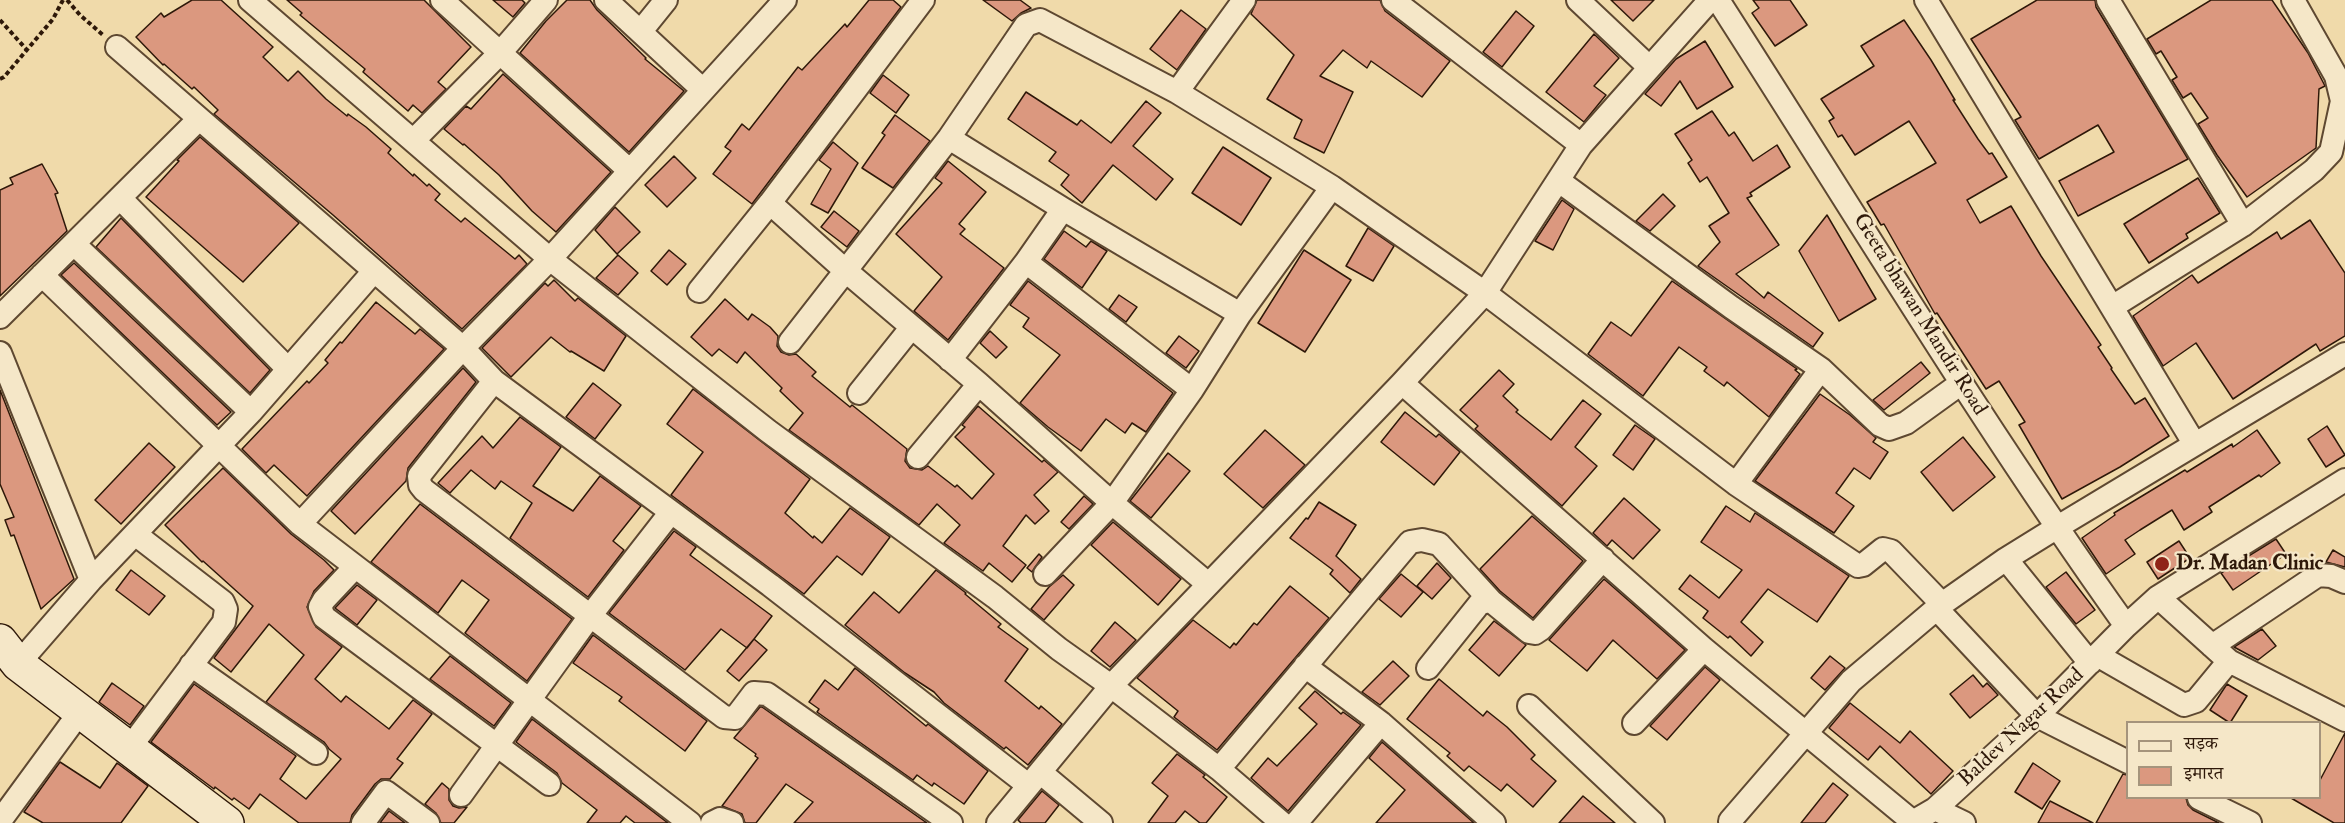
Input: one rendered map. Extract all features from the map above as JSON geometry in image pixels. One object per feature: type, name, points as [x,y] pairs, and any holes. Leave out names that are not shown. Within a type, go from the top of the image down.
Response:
[{"type":"street","points":[[250,0],[550,259],[768,431],[995,597],[1059,649],[1219,769],[1282,823]]},
{"type":"street","points":[[442,0],[630,171]]},
{"type":"street","points":[[414,140],[500,53],[546,0]]},
{"type":"street","points":[[606,0],[703,90]]},
{"type":"street","points":[[641,31],[666,0]]},
{"type":"street","points":[[300,524],[463,348],[550,259],[785,0]]},
{"type":"street","points":[[699,291],[770,202],[923,0]]},
{"type":"street","points":[[1177,92],[1245,0]]},
{"type":"street","points":[[1393,0],[1581,146]]},
{"type":"street","points":[[1578,0],[1649,67]]},
{"type":"street","points":[[998,823],[1111,686],[1402,383],[1485,293],[1581,146],[1710,0]]},
{"type":"street","name":"Geeta bhawan Mandir Road","points":[[1718,0],[1836,183],[1960,384],[2056,528],[2126,626]]},
{"type":"street","points":[[1926,0],[2194,443]]},
{"type":"street","points":[[2109,0],[2243,225]]},
{"type":"street","points":[[2112,308],[2243,225],[2314,170],[2331,152],[2342,101],[2336,76],[2293,0]]},
{"type":"street","points":[[789,342],[949,138],[1026,25],[1040,20],[1177,92],[1332,188],[1485,293],[1736,484],[1852,563],[1863,565],[1883,549],[1891,551],[2037,716],[2126,761]]},
{"type":"street","points":[[117,47],[463,348],[494,381],[1034,778],[1101,823]]},
{"type":"street","points":[[0,317],[199,119]]},
{"type":"street","points":[[949,138],[1240,314]]},
{"type":"street","points":[[1559,181],[1731,307],[1821,369],[1880,425],[1889,429],[1906,423],[1960,384]]},
{"type":"street","points":[[1045,574],[1112,503],[1192,390],[1240,314],[1332,188]]},
{"type":"street","points":[[120,198],[288,369]]},
{"type":"street","points":[[770,202],[911,328],[979,384],[1112,503],[1208,584]]},
{"type":"street","points":[[950,360],[1026,262],[1063,209]]},
{"type":"street","points":[[74,244],[252,412]]},
{"type":"street","points":[[1026,262],[1192,390]]},
{"type":"street","points":[[227,823],[128,750],[9,652],[91,580],[252,412],[374,271]]},
{"type":"street","points":[[42,275],[300,524],[690,823]]},
{"type":"street","points":[[859,393],[911,328]]},
{"type":"street","points":[[0,353],[91,580]]},
{"type":"street","points":[[1730,820],[1851,681],[1939,606],[2006,559],[2194,443],[2345,354]]},
{"type":"street","points":[[1736,484],[1821,369]]},
{"type":"street","points":[[494,381],[419,476],[420,485],[724,717],[735,718],[754,693],[767,694],[951,823]]},
{"type":"street","points":[[1402,383],[1704,649],[1912,822]]},
{"type":"street","points":[[918,457],[979,384]]},
{"type":"street","name":"Baldev Nagar Road","points":[[1912,822],[1935,809],[2037,716],[2158,597],[2345,480]]},
{"type":"street","points":[[461,795],[590,615],[671,512]]},
{"type":"street","points":[[128,750],[224,622],[226,609],[223,602],[135,534]]},
{"type":"street","points":[[1219,769],[1410,542],[1422,540],[1438,544],[1491,601],[1529,632],[1535,633],[1603,559]]},
{"type":"street","points":[[2006,559],[2094,659],[2184,705],[2196,701],[2229,662]]},
{"type":"street","points":[[355,567],[324,600],[320,607],[324,617],[549,784]]},
{"type":"street","points":[[2212,646],[2318,575],[2331,576],[2345,582]]},
{"type":"street","points":[[2158,597],[2229,662],[2345,720]]},
{"type":"street","points":[[1428,668],[1480,603],[1491,601]]},
{"type":"street","points":[[1634,723],[1704,649]]},
{"type":"street","points":[[191,665],[316,753]]},
{"type":"street","points":[[1305,666],[1381,723],[1486,821]]},
{"type":"street","points":[[1529,706],[1653,823]]},
{"type":"street","points":[[7,820],[80,712]]},
{"type":"street","points":[[1296,823],[1381,723]]},
{"type":"street","points":[[363,823],[386,792],[428,823]]},
{"type":"street","points":[[2201,799],[2250,823]]},
{"type":"street","points":[[1935,809],[1964,823]]},
{"type":"street","points":[[712,823],[720,819],[732,823]]},
{"type":"path","points":[[0,79],[27,50],[65,0],[117,47]]},
{"type":"path","points":[[0,20],[27,50]]},
{"type":"building","points":[[192,0],[221,0],[273,47],[263,57],[288,81],[298,71],[326,99],[347,116],[348,114],[366,127],[391,149],[388,153],[413,176],[414,174],[440,194],[435,200],[461,222],[465,218],[515,259],[519,255],[527,264],[462,329],[214,114],[218,110],[194,87],[192,89],[163,65],[136,37],[161,13],[164,17]]},
{"type":"building","points":[[287,0],[424,0],[471,47],[438,82],[446,89],[422,113],[413,105],[408,111],[363,72],[365,69],[300,15],[302,13]]},
{"type":"building","points":[[493,0],[522,0],[525,3],[513,17]]},
{"type":"building","points":[[567,0],[590,0],[645,59],[684,91],[629,152],[520,53]]},
{"type":"building","points":[[869,0],[893,0],[901,7],[752,204],[713,174],[731,151],[725,147],[742,124],[749,130],[798,67],[802,70],[845,24],[847,27]]},
{"type":"building","points":[[983,0],[1020,0],[1031,8],[1012,21]]},
{"type":"building","points":[[1257,0],[1380,0],[1385,11],[1450,61],[1422,97],[1371,61],[1367,68],[1343,50],[1320,76],[1353,92],[1324,153],[1294,138],[1302,120],[1267,99],[1294,55],[1251,14]]},
{"type":"building","points":[[1611,0],[1654,0],[1633,21]]},
{"type":"building","points":[[1753,0],[1790,0],[1807,25],[1775,46],[1752,13],[1759,8]]},
{"type":"building","points":[[2037,0],[2095,0],[2096,7],[2188,159],[2078,216],[2059,181],[2114,152],[2098,125],[2039,159],[2015,120],[2021,117],[1971,39]]},
{"type":"building","points":[[2211,0],[2272,0],[2308,53],[2325,86],[2319,89],[2316,148],[2247,197],[2198,124],[2208,118],[2191,93],[2183,98],[2172,80],[2177,77],[2161,51],[2156,54],[2147,39]]},
{"type":"building","points":[[1181,10],[1206,29],[1177,70],[1150,49]]},
{"type":"building","points":[[1516,11],[1534,26],[1502,67],[1483,52]]},
{"type":"building","points":[[1904,20],[1931,60],[1978,139],[1989,154],[1992,153],[2007,177],[1967,200],[1980,223],[2011,206],[2041,256],[2101,345],[2098,347],[2135,404],[2145,398],[2169,436],[2120,467],[2062,499],[2019,425],[2025,422],[1999,381],[1986,389],[1937,313],[1935,314],[1884,224],[1881,225],[1867,202],[1936,163],[1909,121],[1855,155],[1842,135],[1838,137],[1829,121],[1834,118],[1821,99],[1874,66],[1861,46]]},
{"type":"building","points":[[1594,34],[1619,58],[1594,86],[1606,95],[1584,122],[1546,92]]},
{"type":"building","points":[[1705,41],[1733,87],[1697,109],[1680,81],[1661,106],[1645,94],[1676,59]]},
{"type":"building","points":[[503,74],[611,172],[556,232],[532,211],[499,175],[444,129],[466,106],[471,109]]},
{"type":"building","points":[[883,75],[909,95],[896,113],[870,93]]},
{"type":"building","points":[[1026,92],[1077,125],[1081,120],[1111,143],[1146,101],[1161,113],[1133,146],[1173,179],[1156,200],[1113,165],[1082,203],[1061,185],[1069,175],[1049,161],[1056,152],[1008,119]]},
{"type":"building","points":[[1712,111],[1729,136],[1734,132],[1753,161],[1777,145],[1790,167],[1750,193],[1752,196],[1747,198],[1779,245],[1736,274],[1764,298],[1768,292],[1823,333],[1813,347],[1698,266],[1720,242],[1709,226],[1729,213],[1707,177],[1700,182],[1688,163],[1692,160],[1675,134]]},
{"type":"building","points":[[895,115],[930,141],[893,188],[862,168],[885,135],[882,133]]},
{"type":"building","points":[[200,137],[299,223],[243,282],[146,197]]},
{"type":"building","points":[[833,142],[858,163],[828,213],[811,204],[831,169],[819,160]]},
{"type":"building","points":[[1223,147],[1271,178],[1241,225],[1192,193]]},
{"type":"building","points":[[674,156],[696,178],[667,207],[645,185]]},
{"type":"building","points":[[948,161],[986,192],[959,224],[965,229],[960,234],[1004,268],[948,340],[914,311],[942,277],[896,234],[942,183],[935,178]]},
{"type":"building","points":[[42,164],[58,193],[55,194],[67,231],[0,296],[0,190],[13,184],[10,178]]},
{"type":"building","points":[[2198,178],[2220,213],[2186,234],[2188,238],[2149,263],[2124,224]]},
{"type":"building","points":[[1663,194],[1675,206],[1650,231],[1636,221]]},
{"type":"building","points":[[1562,200],[1574,209],[1553,250],[1535,241]]},
{"type":"building","points":[[615,207],[640,232],[617,254],[595,230]]},
{"type":"building","points":[[834,211],[859,231],[847,247],[821,227]]},
{"type":"building","points":[[1827,215],[1876,299],[1839,321],[1799,251]]},
{"type":"building","points":[[121,218],[270,370],[250,393],[96,247]]},
{"type":"building","points":[[2310,220],[2345,273],[2345,336],[2320,351],[2316,344],[2233,399],[2196,343],[2163,366],[2133,316],[2192,275],[2198,283],[2277,232],[2281,239]]},
{"type":"building","points":[[1368,228],[1394,246],[1373,281],[1346,266]]},
{"type":"building","points":[[1064,231],[1086,247],[1091,241],[1107,251],[1082,288],[1044,259]]},
{"type":"building","points":[[669,250],[686,264],[667,285],[651,271]]},
{"type":"building","points":[[1304,250],[1351,280],[1305,352],[1258,323]]},
{"type":"building","points":[[618,255],[638,273],[618,295],[596,278]]},
{"type":"building","points":[[74,263],[231,412],[217,425],[61,275]]},
{"type":"building","points":[[554,280],[575,301],[578,298],[626,336],[604,371],[570,352],[551,337],[511,377],[482,348],[545,283],[548,286]]},
{"type":"building","points":[[1028,281],[1173,393],[1146,432],[1132,423],[1125,433],[1106,419],[1081,451],[1020,403],[1060,355],[1023,327],[1029,318],[1010,305]]},
{"type":"building","points":[[1672,281],[1797,369],[1795,370],[1800,374],[1769,417],[1727,382],[1724,386],[1704,371],[1707,367],[1679,347],[1643,396],[1588,354],[1611,322],[1631,336]]},
{"type":"building","points":[[1119,295],[1137,307],[1126,322],[1109,309]]},
{"type":"building","points":[[725,299],[748,320],[752,314],[770,327],[778,336],[777,346],[781,352],[789,355],[796,354],[816,372],[812,376],[907,449],[905,461],[910,468],[922,470],[928,466],[955,487],[957,485],[972,499],[994,474],[955,437],[965,427],[962,425],[978,406],[1042,462],[1044,460],[1058,472],[1034,495],[1049,511],[1035,524],[1026,515],[1003,546],[1026,565],[1012,582],[989,563],[983,571],[944,543],[960,525],[937,504],[919,525],[789,430],[803,413],[780,391],[782,388],[745,352],[737,363],[719,349],[712,356],[691,337]]},
{"type":"building","points":[[376,302],[415,334],[420,329],[444,349],[307,496],[274,465],[266,473],[242,449],[307,381],[309,383],[328,363],[325,360]]},
{"type":"building","points":[[990,331],[1007,347],[996,358],[980,343]]},
{"type":"building","points":[[1179,336],[1199,351],[1186,368],[1166,353]]},
{"type":"building","points":[[1921,362],[1930,373],[1884,410],[1873,400]]},
{"type":"building","points":[[463,368],[476,382],[408,468],[406,481],[355,534],[331,511]]},
{"type":"building","points":[[1499,370],[1514,384],[1503,396],[1518,410],[1516,412],[1551,440],[1583,400],[1601,414],[1575,447],[1597,466],[1562,506],[1475,429],[1478,426],[1460,410]]},
{"type":"building","points":[[593,383],[621,405],[595,439],[566,417]]},
{"type":"building","points":[[693,389],[810,479],[785,513],[813,538],[814,536],[822,543],[850,508],[890,537],[862,575],[837,556],[804,594],[671,495],[703,452],[667,424]]},
{"type":"building","points":[[0,390],[74,579],[41,609],[14,535],[11,536],[5,520],[14,517],[0,484]]},
{"type":"building","points":[[1820,394],[1850,415],[1876,438],[1873,442],[1888,452],[1870,479],[1854,468],[1836,493],[1854,506],[1834,533],[1755,481]]},
{"type":"building","points":[[1405,412],[1436,437],[1439,434],[1460,452],[1434,485],[1381,442]]},
{"type":"building","points":[[520,417],[561,447],[533,486],[573,511],[600,476],[641,506],[613,541],[624,550],[588,597],[510,538],[532,503],[501,481],[495,489],[471,470],[450,493],[438,483],[482,436],[493,448]]},
{"type":"building","points":[[1635,425],[1655,439],[1633,470],[1613,455]]},
{"type":"building","points":[[2327,426],[2345,455],[2326,467],[2308,439]]},
{"type":"building","points":[[1265,430],[1305,465],[1263,508],[1224,474]]},
{"type":"building","points":[[2257,430],[2280,463],[2261,477],[2259,475],[2209,507],[2212,512],[2184,530],[2172,510],[2140,530],[2125,540],[2135,554],[2106,574],[2082,538],[2115,515],[2114,513],[2185,470],[2187,472],[2232,444],[2233,447]]},
{"type":"building","points":[[1963,437],[1995,477],[1953,511],[1921,472]]},
{"type":"building","points":[[149,443],[175,467],[121,524],[95,500]]},
{"type":"building","points":[[1168,453],[1190,471],[1151,518],[1130,501]]},
{"type":"building","points":[[223,468],[291,534],[334,570],[314,591],[307,607],[316,627],[342,647],[315,679],[341,702],[346,696],[389,729],[413,700],[432,714],[397,759],[403,763],[390,779],[381,779],[375,784],[352,815],[350,823],[299,823],[260,794],[249,809],[215,787],[214,789],[151,742],[194,684],[296,756],[280,779],[306,799],[341,759],[324,742],[266,702],[304,655],[269,624],[231,672],[214,658],[253,606],[202,562],[165,525]]},
{"type":"building","points":[[1084,496],[1093,504],[1069,529],[1061,522]]},
{"type":"building","points":[[1624,498],[1660,530],[1633,559],[1612,540],[1607,546],[1593,533]]},
{"type":"building","points":[[1319,502],[1356,525],[1336,556],[1361,579],[1350,593],[1330,574],[1333,570],[1290,538],[1306,518],[1308,519]]},
{"type":"building","points":[[420,504],[572,619],[527,681],[465,633],[489,600],[462,580],[438,613],[371,562]]},
{"type":"building","points":[[1726,506],[1750,522],[1755,513],[1849,576],[1817,622],[1768,589],[1741,622],[1763,642],[1751,656],[1730,636],[1728,638],[1703,618],[1708,611],[1679,589],[1690,575],[1719,598],[1742,570],[1701,542]]},
{"type":"building","points":[[1532,516],[1583,561],[1533,618],[1500,591],[1480,569]]},
{"type":"building","points":[[1113,522],[1181,579],[1158,605],[1091,545]]},
{"type":"building","points":[[674,531],[696,547],[690,555],[772,616],[747,648],[721,629],[685,670],[609,613]]},
{"type":"building","points":[[2276,539],[2286,554],[2233,590],[2221,573]]},
{"type":"building","points":[[2179,541],[2190,558],[2158,579],[2147,562]]},
{"type":"building","points":[[2333,550],[2345,557],[2345,567],[2326,562]]},
{"type":"building","points":[[1039,554],[1042,557],[1032,572],[1027,568]]},
{"type":"building","points":[[1437,563],[1451,578],[1432,599],[1417,586]]},
{"type":"building","points":[[131,570],[165,596],[149,615],[116,590]]},
{"type":"building","points":[[936,570],[1001,624],[998,627],[1028,649],[1005,681],[1039,709],[1041,706],[1062,724],[1028,765],[1006,747],[1004,749],[944,703],[934,692],[905,673],[845,625],[874,592],[899,613]]},
{"type":"building","points":[[2066,572],[2095,610],[2076,624],[2046,587]]},
{"type":"building","points":[[1401,574],[1423,592],[1401,617],[1379,599]]},
{"type":"building","points":[[1063,575],[1074,585],[1044,620],[1031,609],[1049,587]]},
{"type":"building","points":[[1604,579],[1685,650],[1657,679],[1613,640],[1587,671],[1549,640]]},
{"type":"building","points":[[357,585],[377,600],[357,625],[335,608]]},
{"type":"building","points":[[1290,586],[1329,618],[1217,750],[1174,717],[1178,711],[1137,678],[1193,620],[1230,648],[1234,643],[1236,645],[1254,623],[1257,625]]},
{"type":"building","points":[[1494,621],[1526,645],[1499,676],[1469,650]]},
{"type":"building","points":[[1115,622],[1136,640],[1110,667],[1091,651]]},
{"type":"building","points":[[2262,629],[2276,646],[2258,660],[2234,647]]},
{"type":"building","points":[[593,635],[707,721],[685,751],[619,701],[622,697],[573,663]]},
{"type":"building","points":[[754,639],[767,650],[739,681],[727,671]]},
{"type":"building","points":[[450,656],[511,703],[494,726],[430,679]]},
{"type":"building","points":[[1830,656],[1845,668],[1825,690],[1811,678]]},
{"type":"building","points":[[1393,661],[1409,676],[1380,705],[1362,692]]},
{"type":"building","points":[[1705,667],[1720,680],[1667,740],[1650,726]]},
{"type":"building","points":[[855,668],[926,726],[928,724],[988,771],[964,804],[934,783],[932,786],[917,775],[913,780],[817,712],[819,709],[809,702],[825,680],[838,690]]},
{"type":"building","points":[[1973,675],[1983,687],[1987,683],[1998,695],[1970,718],[1950,694]]},
{"type":"building","points":[[1439,679],[1483,716],[1487,711],[1507,727],[1535,755],[1531,759],[1556,781],[1533,807],[1507,784],[1501,791],[1469,766],[1464,771],[1447,756],[1450,753],[1407,719]]},
{"type":"building","points":[[112,683],[144,706],[130,725],[99,702]]},
{"type":"building","points":[[2227,684],[2247,696],[2231,721],[2227,721],[2210,710]]},
{"type":"building","points":[[1315,691],[1341,714],[1343,712],[1361,725],[1288,811],[1251,778],[1268,758],[1277,766],[1317,724],[1299,708]]},
{"type":"building","points":[[1850,703],[1900,743],[1910,731],[1953,771],[1931,794],[1880,746],[1868,760],[1829,728]]},
{"type":"building","points":[[760,707],[927,823],[794,823],[813,802],[786,784],[756,823],[745,823],[742,814],[722,806],[758,758],[734,738]]},
{"type":"building","points":[[532,719],[668,823],[635,823],[626,816],[620,823],[587,823],[597,810],[562,783],[557,773],[516,742]]},
{"type":"building","points":[[2345,733],[2345,823],[2334,823],[2293,799],[2321,799],[2321,778]]},
{"type":"building","points":[[1382,742],[1474,823],[1376,823],[1405,790],[1369,758]]},
{"type":"building","points":[[1177,754],[1205,775],[1203,777],[1227,797],[1206,823],[1200,823],[1185,811],[1175,823],[1148,823],[1168,796],[1152,783]]},
{"type":"building","points":[[60,762],[100,788],[117,763],[148,786],[121,823],[43,823],[24,812]]},
{"type":"building","points":[[2033,763],[2060,781],[2042,809],[2015,792]]},
{"type":"building","points":[[2123,774],[2126,775],[2126,799],[2186,799],[2193,810],[2219,823],[2096,823]]},
{"type":"building","points":[[442,783],[449,789],[449,800],[453,806],[467,807],[454,823],[441,823],[436,813],[425,804]]},
{"type":"building","points":[[1833,783],[1848,795],[1825,823],[1801,823]]},
{"type":"building","points":[[1042,791],[1059,805],[1045,823],[1021,823],[1018,820]]},
{"type":"building","points":[[1583,796],[1615,823],[1559,823]]},
{"type":"building","points":[[2050,801],[2093,823],[2038,823]]},
{"type":"building","points":[[389,811],[405,823],[380,823]]},
{"type":"place","name":"Dr. Madan Clinic","points":[[2162,564]]}]
